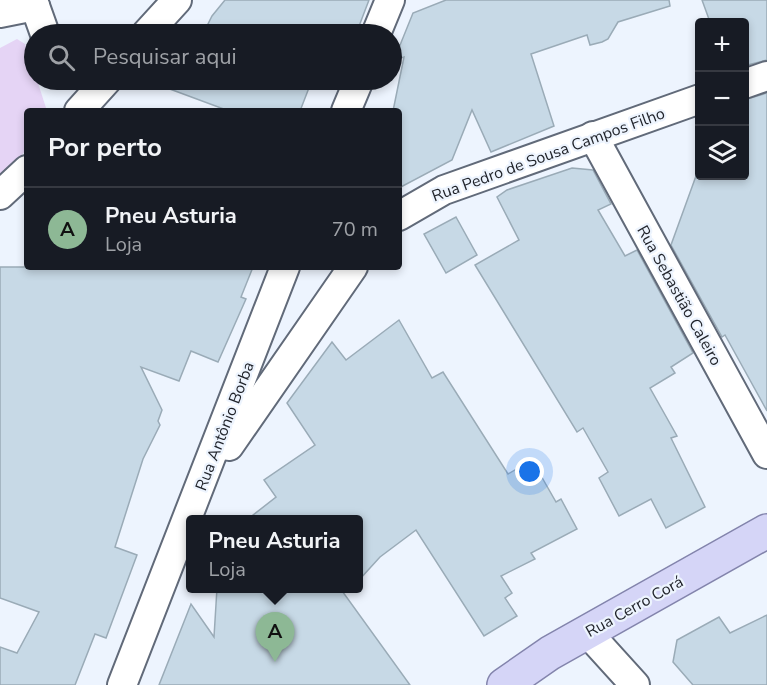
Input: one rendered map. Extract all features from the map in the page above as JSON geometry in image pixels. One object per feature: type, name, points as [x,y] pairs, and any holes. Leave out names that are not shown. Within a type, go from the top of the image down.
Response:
[{"type":"main road","name":"Rua Cerro Corá","points":[[504,685],[550,653],[767,531]]},
{"type":"street","points":[[155,24],[177,0]]},
{"type":"street","points":[[380,24],[390,0]]},
{"type":"street","points":[[0,13],[36,3],[42,24]]},
{"type":"street","points":[[749,82],[767,76]]},
{"type":"street","points":[[81,108],[92,90]]},
{"type":"street","points":[[347,108],[354,90]]},
{"type":"street","name":"Rua Pedro de Sousa Campos Filho","points":[[402,214],[444,190],[695,100]]},
{"type":"street","name":"Rua Sebastião Caleiro","points":[[593,136],[767,454]]},
{"type":"street","points":[[0,195],[24,173]]},
{"type":"street","name":"Rua Antônio Borba","points":[[189,515],[284,270]]},
{"type":"street","points":[[196,496],[260,398],[351,270]]},
{"type":"street","name":"Rua Antônio Borba","points":[[122,685],[186,522]]},
{"type":"street","points":[[587,632],[635,685]]},
{"type":"shaded area","points":[[17,39],[24,43],[24,90],[40,90],[46,108],[24,108],[24,152],[0,179],[0,48]]},
{"type":"building","points":[[225,0],[369,0],[360,24],[208,24]]},
{"type":"building","points":[[446,0],[669,0],[670,6],[618,22],[608,39],[602,42],[590,45],[587,35],[531,54],[554,126],[491,152],[472,110],[452,160],[402,186],[402,108],[394,108],[397,90],[402,90],[404,57],[402,58],[402,40],[413,13]]},
{"type":"building","points":[[702,0],[767,0],[767,60],[749,65],[749,18],[709,18]]},
{"type":"building","points":[[173,90],[308,90],[301,108],[221,108]]},
{"type":"building","points":[[767,93],[767,411],[725,335],[722,337],[671,245],[695,179],[749,180],[749,98]]},
{"type":"building","points":[[572,168],[593,170],[611,204],[598,210],[625,256],[637,250],[693,353],[671,367],[675,373],[650,388],[677,436],[671,438],[705,507],[666,528],[651,499],[619,516],[599,478],[608,472],[583,428],[577,432],[475,265],[519,240],[497,197],[507,190]]},
{"type":"building","points":[[456,217],[477,255],[446,273],[424,234]]},
{"type":"building","points":[[0,267],[24,267],[24,270],[252,270],[241,297],[246,299],[218,362],[191,351],[179,381],[141,367],[162,410],[158,421],[160,425],[143,459],[115,547],[137,555],[106,638],[95,634],[75,685],[0,685],[0,647],[17,653],[39,612],[0,598]]},
{"type":"building","points":[[399,320],[432,378],[443,372],[508,474],[532,460],[556,502],[561,499],[577,529],[531,553],[535,559],[501,576],[512,593],[505,598],[517,616],[484,636],[416,530],[380,557],[363,576],[363,515],[253,515],[276,497],[264,480],[315,445],[287,403],[332,342],[346,360]]},
{"type":"building","points":[[217,593],[344,593],[410,685],[159,685],[191,604],[214,637]]},
{"type":"building","points":[[767,615],[767,685],[693,685],[673,662],[677,640],[719,617],[730,633]]},
{"type":"place","name":"Pneu Asturia","points":[[275,662]]}]
